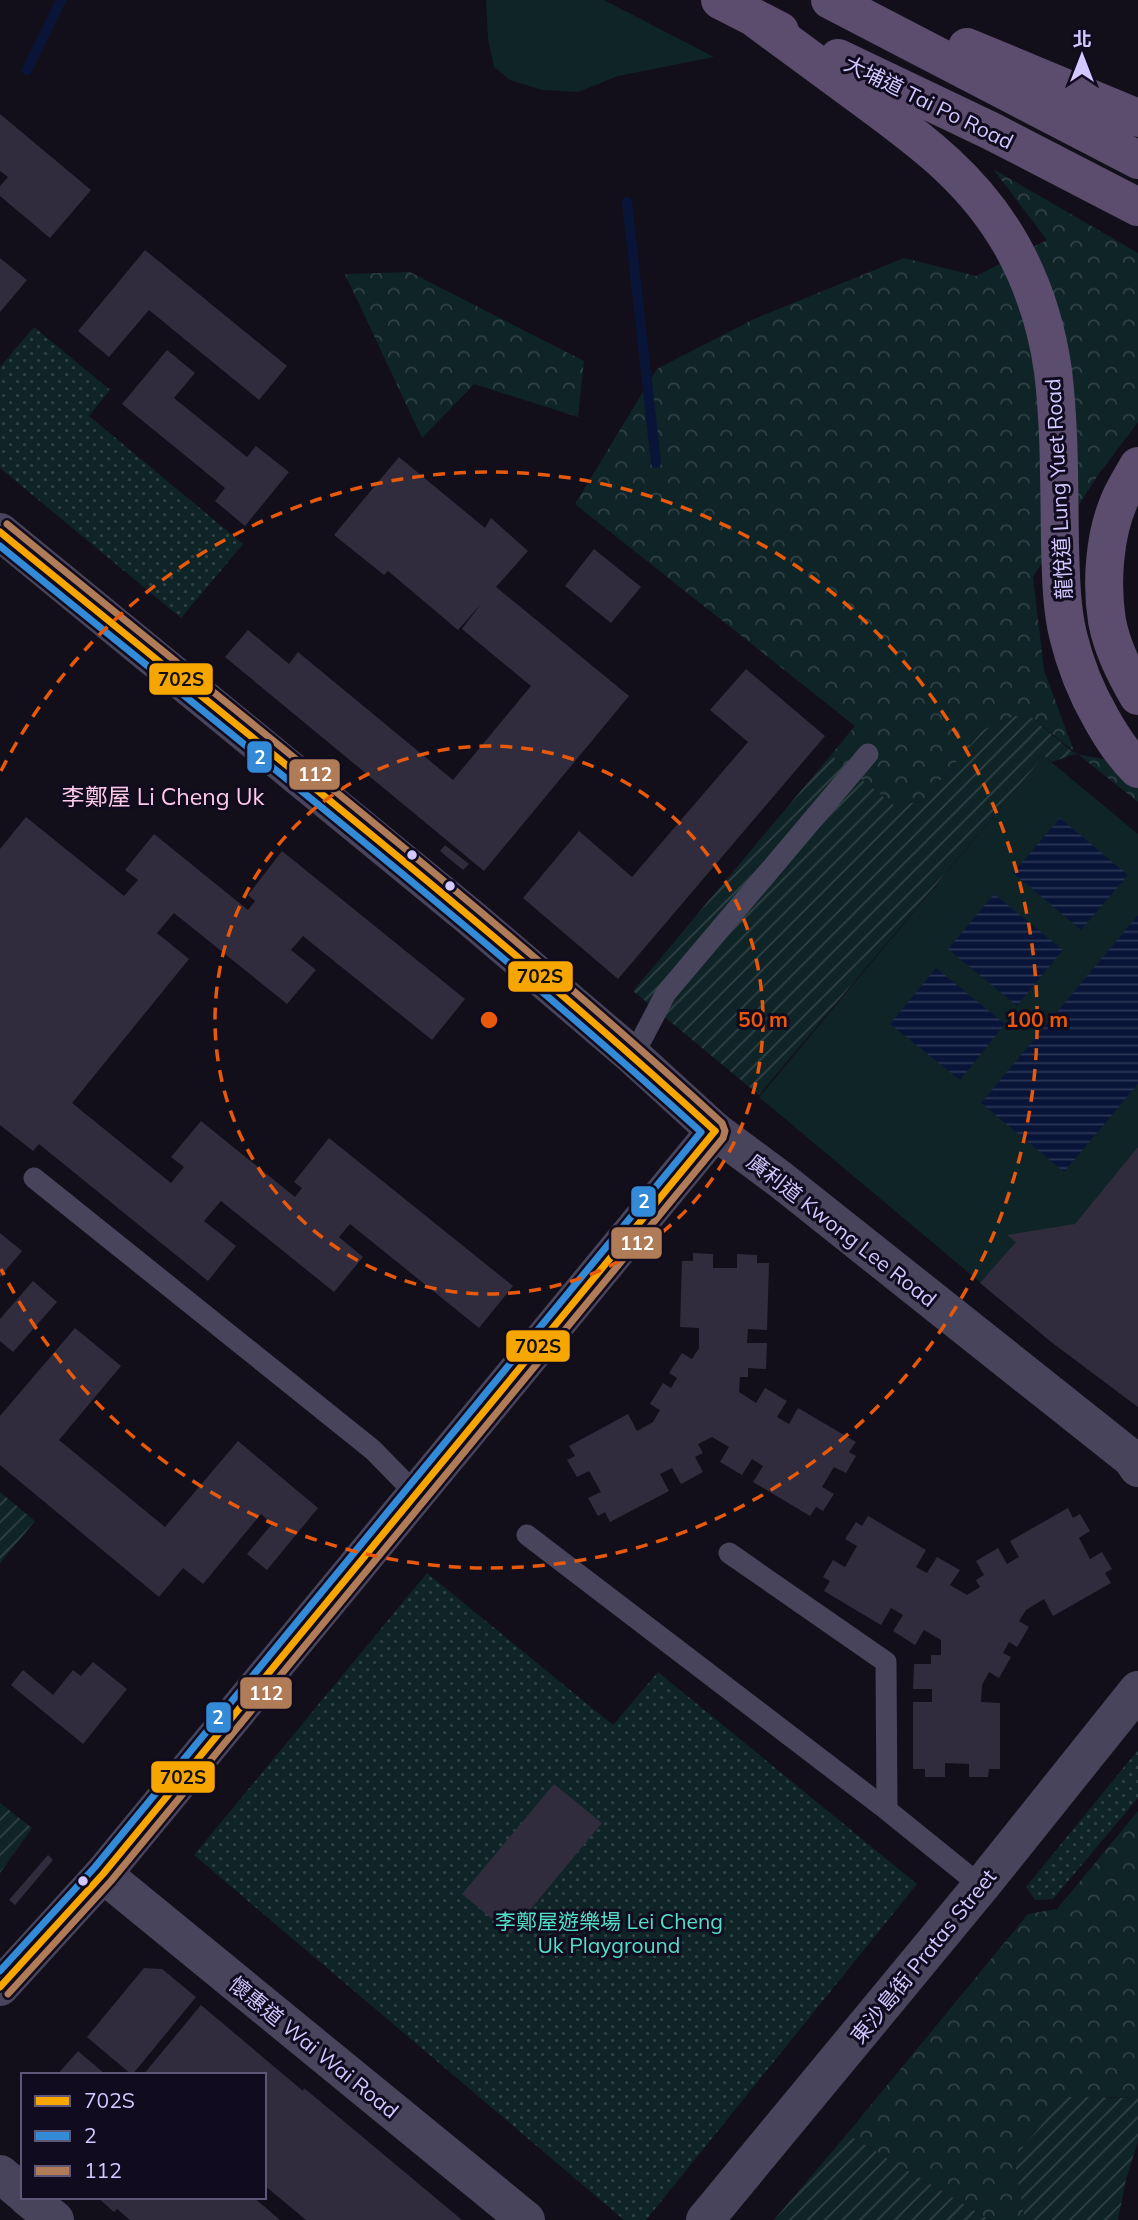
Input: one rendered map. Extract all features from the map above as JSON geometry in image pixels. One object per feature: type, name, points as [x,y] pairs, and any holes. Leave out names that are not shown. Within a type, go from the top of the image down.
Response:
[{"type":"main road","name":"大埔道 Tai Po Road","points":[[720,0],[991,131],[1138,206]]},
{"type":"main road","name":"大埔道 Tai Po Road","points":[[830,0],[1138,160]]},
{"type":"main road","points":[[851,0],[1138,118]]},
{"type":"main road","name":"龍悅道 Lung Yuet Road","points":[[757,20],[925,144],[962,177],[989,210],[1013,247],[1031,287],[1044,326],[1053,370],[1057,413],[1062,599],[1067,633],[1090,699],[1109,733],[1138,769]]},
{"type":"main road","points":[[1138,466],[1119,500],[1108,538],[1105,578],[1107,622],[1120,663],[1138,696]]},
{"type":"street","name":"廣利道 Kwong Lee Road","points":[[0,532],[452,902],[633,1056],[715,1131],[781,1180],[1077,1415],[1132,1459],[1138,1468]]},
{"type":"street","points":[[0,1987],[103,1874],[715,1131]]},
{"type":"street","name":"東沙島街 Pratas Street","points":[[705,2220],[981,1886],[1138,1690]]},
{"type":"street","name":"懷惠道 Wai Wai Road","points":[[103,1874],[526,2220]]},
{"type":"street","points":[[0,2174],[21,2191]]},
{"type":"street","points":[[29,2199],[55,2220]]},
{"type":"lane","points":[[633,1056],[666,993],[867,754]]},
{"type":"lane","points":[[33,1178],[373,1450],[416,1494]]},
{"type":"lane","points":[[527,1535],[887,1810],[981,1886]]},
{"type":"lane","points":[[729,1553],[886,1662],[887,1810]]},
{"type":"green space","points":[[486,0],[604,0],[714,57],[618,76],[578,92],[542,90],[510,80],[494,67],[488,39]]},
{"type":"green space","points":[[993,169],[1138,253],[1138,422],[1098,475],[1033,577],[1044,670],[1074,751],[1031,717],[983,730],[923,801],[895,806],[831,755],[855,726],[575,504],[657,369],[754,319],[904,258],[976,276],[1047,240]]},
{"type":"green space","points":[[410,272],[584,361],[578,417],[474,384],[422,438],[345,274]]},
{"type":"green space","points":[[34,327],[110,390],[89,416],[243,544],[181,618],[0,468],[0,367]]},
{"type":"green space","points":[[1014,716],[1031,717],[1075,754],[1052,762],[1044,756],[759,1095],[633,991],[831,755],[895,806],[923,801],[983,730]]},
{"type":"green space","points":[[1078,755],[1138,765],[1138,802]]},
{"type":"green space","points":[[1044,756],[1138,834],[1138,1407],[1050,1341],[759,1097]]},
{"type":"green space","points":[[0,1492],[35,1521],[0,1563]]},
{"type":"green space","name":"李鄭屋遊樂場 Lei Cheng Uk Playground","points":[[427,1573],[613,1725],[658,1672],[917,1884],[646,2220],[624,2220],[194,1855]]},
{"type":"green space","points":[[1138,1750],[1138,1798],[1053,1899],[1035,1900],[1026,1887]]},
{"type":"green space","points":[[0,1803],[32,1828],[0,1873]]},
{"type":"green space","points":[[1138,1811],[1138,2098],[1105,2097],[1014,2158],[1025,2220],[990,2220],[847,2134],[1028,1914],[1057,1909]]},
{"type":"green space","points":[[1065,2097],[1138,2098],[1138,2141],[1126,2179],[1118,2220],[1025,2220],[1014,2158]]},
{"type":"green space","points":[[847,2134],[990,2220],[774,2220]]},
{"type":"water","points":[[1060,818],[1128,875],[1081,930],[1013,873]]},
{"type":"water","points":[[994,894],[1063,950],[1017,1006],[948,949]]},
{"type":"water","points":[[1138,915],[1138,1084],[1064,1172],[981,1103]]},
{"type":"water","points":[[936,968],[1005,1024],[960,1080],[890,1024]]},
{"type":"building","points":[[0,114],[91,190],[50,238],[0,196],[0,186],[8,177],[0,171]]},
{"type":"building","points":[[145,250],[287,366],[259,400],[149,310],[109,357],[78,331]]},
{"type":"building","points":[[0,258],[27,280],[0,312]]},
{"type":"building","points":[[167,350],[195,373],[174,398],[247,457],[256,446],[289,472],[245,526],[215,501],[225,488],[122,404]]},
{"type":"building","points":[[399,457],[485,528],[491,518],[528,551],[496,587],[629,696],[484,871],[225,657],[248,630],[289,664],[298,652],[453,780],[531,686],[462,629],[481,604],[458,630],[388,571],[384,575],[334,535]]},
{"type":"building","points":[[594,549],[641,587],[611,623],[565,586]]},
{"type":"building","points":[[746,669],[825,736],[618,979],[523,898],[579,831],[632,877],[748,742],[710,710]]},
{"type":"building","points":[[26,817],[124,896],[138,880],[125,870],[154,834],[248,910],[255,901],[248,895],[282,851],[465,999],[432,1040],[303,936],[291,950],[316,970],[287,1004],[174,913],[157,933],[189,959],[72,1103],[171,1183],[184,1167],[171,1157],[201,1121],[295,1197],[302,1188],[294,1182],[329,1138],[513,1286],[479,1328],[350,1224],[339,1237],[363,1257],[334,1292],[221,1201],[204,1221],[236,1246],[208,1281],[39,1144],[33,1151],[0,1125],[0,849]]},
{"type":"building","points":[[445,845],[469,864],[463,870],[440,851]]},
{"type":"building","points":[[1138,1147],[1138,1407],[1050,1341],[980,1283],[1016,1242],[1007,1235],[1075,1224]]},
{"type":"building","points":[[0,1233],[22,1251],[0,1277]]},
{"type":"building","points":[[693,1253],[713,1254],[713,1268],[737,1268],[737,1254],[757,1255],[757,1263],[769,1263],[767,1330],[748,1329],[747,1343],[767,1343],[766,1369],[748,1368],[748,1377],[740,1377],[739,1392],[756,1403],[765,1388],[787,1401],[777,1417],[789,1424],[798,1408],[856,1442],[849,1452],[856,1456],[846,1473],[834,1467],[822,1487],[834,1494],[823,1511],[816,1507],[810,1516],[753,1482],[763,1466],[752,1459],[742,1475],[720,1462],[729,1447],[712,1437],[698,1444],[703,1453],[695,1457],[703,1472],[681,1484],[672,1468],[660,1474],[669,1491],[610,1522],[605,1512],[598,1516],[588,1498],[601,1492],[589,1471],[577,1477],[567,1460],[575,1456],[569,1446],[628,1414],[637,1431],[653,1422],[660,1410],[650,1404],[663,1383],[671,1388],[677,1378],[669,1373],[682,1353],[692,1359],[699,1348],[699,1328],[680,1327],[682,1261],[693,1261]]},
{"type":"building","points":[[33,1281],[57,1302],[13,1352],[0,1341],[0,1319]]},
{"type":"building","points":[[75,1328],[121,1366],[59,1440],[165,1527],[238,1441],[318,1508],[267,1570],[247,1554],[272,1524],[261,1514],[203,1584],[183,1568],[159,1597],[0,1465],[0,1416]]},
{"type":"building","points":[[1068,1508],[1073,1518],[1080,1514],[1090,1531],[1079,1538],[1090,1559],[1102,1552],[1112,1569],[1105,1573],[1111,1583],[1053,1616],[1044,1599],[1026,1610],[1019,1621],[1029,1627],[1017,1647],[1009,1642],[1003,1653],[1011,1657],[999,1678],[989,1672],[982,1685],[981,1702],[1000,1703],[1000,1769],[989,1769],[988,1777],[969,1777],[969,1764],[945,1763],[945,1777],[925,1777],[925,1769],[913,1769],[913,1702],[932,1702],[932,1689],[913,1689],[914,1664],[931,1664],[931,1655],[941,1655],[941,1640],[924,1630],[915,1645],[893,1631],[903,1615],[891,1608],[881,1625],[824,1591],[830,1581],[823,1577],[833,1560],[845,1567],[857,1546],[845,1539],[856,1522],[862,1526],[868,1516],[926,1550],[916,1567],[927,1573],[937,1557],[960,1570],[950,1585],[967,1595],[980,1587],[976,1580],[984,1575],[976,1561],[998,1548],[1007,1564],[1019,1557],[1010,1541]]},
{"type":"building","points":[[93,1662],[127,1689],[83,1744],[11,1685],[23,1670],[53,1695],[73,1670],[81,1676]]},
{"type":"building","points":[[554,1784],[602,1823],[510,1934],[462,1894]]},
{"type":"building","points":[[48,1855],[53,1860],[15,1905],[9,1900]]},
{"type":"building","points":[[144,1968],[162,1969],[196,1997],[134,2073],[130,2073],[87,2037]]},
{"type":"building","points":[[201,2005],[462,2220],[306,2220],[266,2187],[266,2073],[145,2073]]},
{"type":"building","points":[[78,2051],[104,2073],[59,2073]]},
{"type":"building","points":[[99,2199],[255,2199],[280,2220],[130,2220],[117,2209],[114,2212]]},
{"type":"waterway","points":[[27,70],[61,0]]},
{"type":"waterway","points":[[627,202],[656,463]]},
{"type":"transit line","name":"112","points":[[7,524],[458,893],[635,1045],[722,1123],[725,1131],[723,1138],[111,1881],[8,1994]]},
{"type":"transit line","name":"702S","points":[[0,532],[451,901],[715,1131]]},
{"type":"transit line","name":"2","points":[[0,546],[442,907],[701,1132],[95,1867],[0,1971]]},
{"type":"transit line","name":"702S","points":[[0,1987],[103,1874],[715,1131]]},
{"type":"district","name":"李鄭屋 Li Cheng Uk","points":[[163,796]]}]
